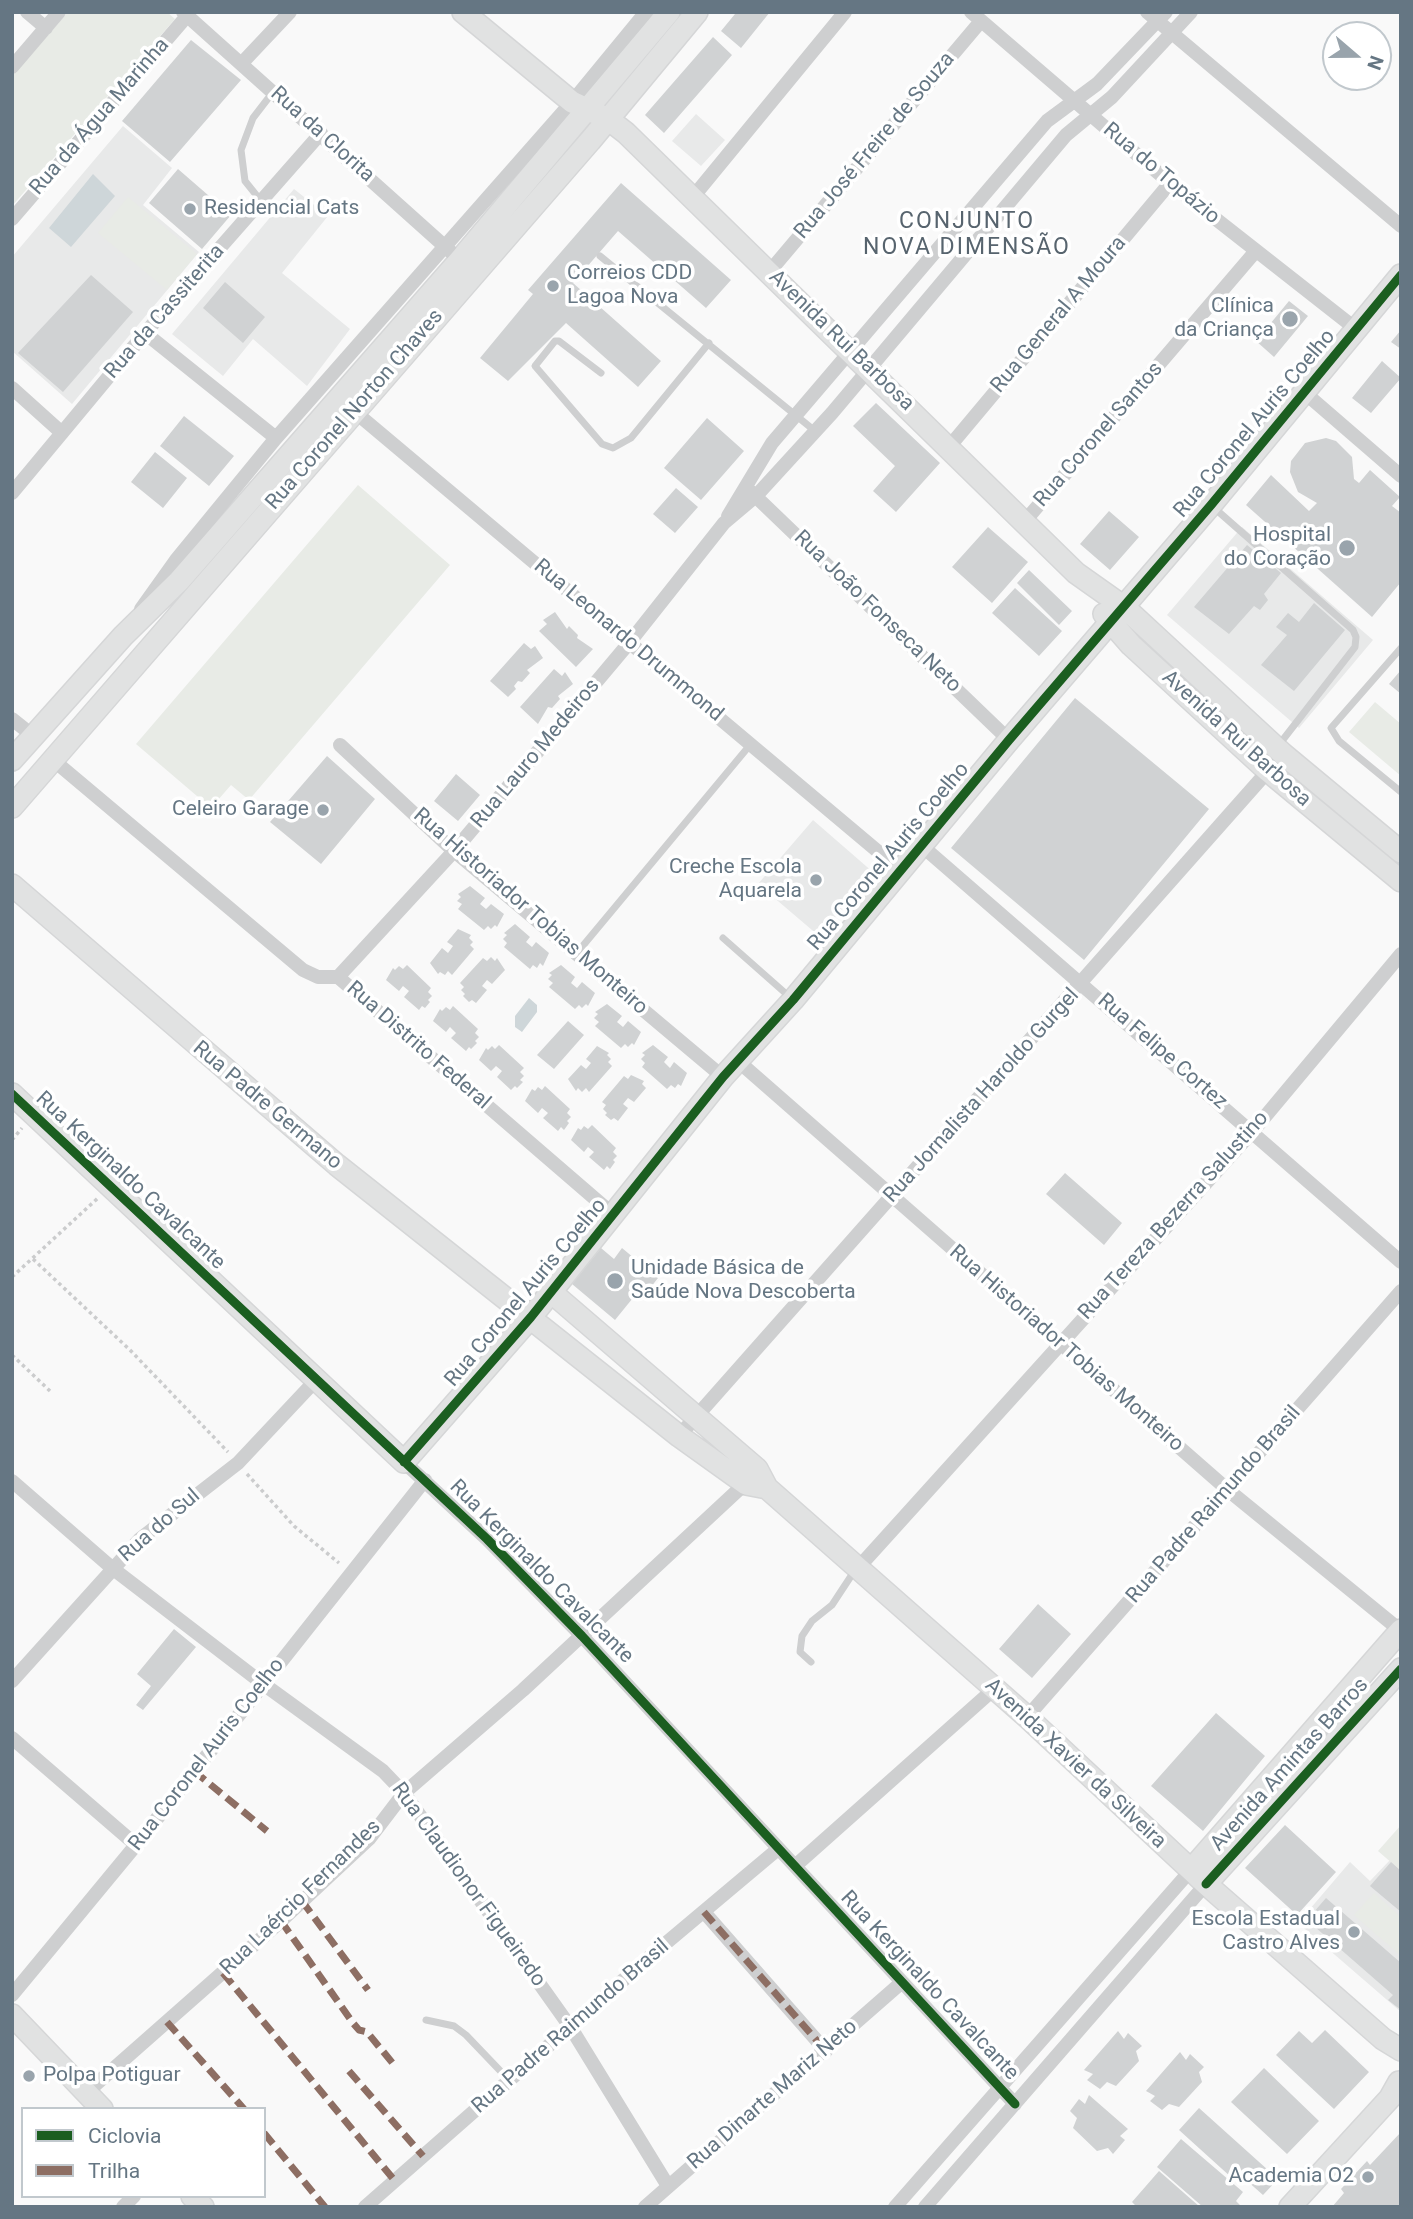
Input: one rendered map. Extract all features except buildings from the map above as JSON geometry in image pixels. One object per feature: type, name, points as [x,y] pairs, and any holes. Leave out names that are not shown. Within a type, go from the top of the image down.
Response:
[{"type":"street","points":[[27,12],[46,28]]},
{"type":"street","points":[[12,67],[59,12]]},
{"type":"street","points":[[242,63],[290,12]]},
{"type":"street","name":"Avenida Rui Barbosa","points":[[463,12],[580,105],[608,119],[693,197],[1086,582],[1124,607],[1280,750],[1396,844]]},
{"type":"street","name":"Rua Coronel Norton Chaves","points":[[580,105],[646,12]]},
{"type":"street","name":"Rua Coronel Norton Chaves","points":[[12,760],[123,636],[180,581],[452,253],[580,105],[669,12]]},
{"type":"street","name":"Rua Coronel Norton Chaves","points":[[12,807],[608,119],[697,12]]},
{"type":"street","points":[[693,197],[845,12]]},
{"type":"street","name":"Rua Lauro Medeiros","points":[[724,523],[756,496],[815,432],[1066,135],[1112,97],[1191,12]]},
{"type":"street","name":"Rua da Clorita","points":[[185,14],[452,253]]},
{"type":"street","name":"Rua da Água Marinha","points":[[12,219],[185,14]]},
{"type":"street","points":[[1157,15],[1173,34],[1401,226]]},
{"type":"street","name":"Rua Lauro Medeiros","points":[[338,977],[454,851],[629,643],[724,523],[744,485],[797,413],[1047,121],[1097,85],[1157,15]]},
{"type":"street","name":"Rua do Topázio","points":[[976,17],[1255,253],[1356,329]]},
{"type":"street","name":"Rua José Freire de Souza","points":[[769,271],[976,17]]},
{"type":"street","name":"Rua da Cassiterita","points":[[12,493],[145,333],[321,133]]},
{"type":"street","name":"Rua General A Moura","points":[[949,447],[1170,183]]},
{"type":"street","name":"Rua Coronel Norton Chaves","points":[[123,636],[176,560],[276,439],[452,253]]},
{"type":"street","name":"Rua Coronel Santos","points":[[1024,521],[1255,253]]},
{"type":"street","name":"Rua Coronel Auris Coelho","points":[[404,1462],[531,1317],[615,1216],[669,1143],[737,1060],[793,1000],[1009,740],[1305,393],[1401,275]]},
{"type":"street","points":[[145,333],[276,439]]},
{"type":"street","points":[[12,388],[62,433]]},
{"type":"street","points":[[1305,393],[1401,476]]},
{"type":"street","name":"Rua Leonardo Drummond","points":[[355,412],[900,870]]},
{"type":"street","name":"Rua João Fonseca Neto","points":[[744,485],[1009,740]]},
{"type":"street","name":"Avenida Rui Barbosa","points":[[1086,582],[1110,623],[1268,771],[1401,881]]},
{"type":"street","points":[[12,719],[32,735]]},
{"type":"street","name":"Rua Historiador Tobias Monteiro","points":[[340,745],[454,851],[723,1077]]},
{"type":"street","name":"Rua Jornalista Haroldo Gurgel","points":[[679,1436],[1083,983],[1268,771],[1280,750]]},
{"type":"street","name":"Rua Distrito Federal","points":[[52,759],[303,970],[318,977],[338,977],[615,1216]]},
{"type":"street","name":"Rua Felipe Cortez","points":[[922,846],[1083,983],[1401,1262]]},
{"type":"street","name":"Rua Padre Germano","points":[[12,885],[337,1165],[531,1317]]},
{"type":"street","name":"Rua Tereza Bezerra Salustino","points":[[855,1570],[1253,1131],[1401,954]]},
{"type":"street","name":"Rua Historiador Tobias Monteiro","points":[[737,1060],[1228,1490],[1401,1630]]},
{"type":"street","name":"Rua Kerginaldo Cavalcante","points":[[12,1094],[425,1480],[582,1636],[1014,2104]]},
{"type":"street","name":"Rua Padre Raimundo Brasil","points":[[1027,1717],[1401,1291]]},
{"type":"street","name":"Avenida Xavier da Silveira","points":[[551,1292],[697,1417],[756,1480],[855,1570],[1027,1717],[1397,2069]]},
{"type":"street","name":"Avenida Xavier da Silveira","points":[[531,1317],[679,1436],[756,1480]]},
{"type":"street","name":"Rua do Sul","points":[[12,1681],[140,1539],[238,1463],[316,1380]]},
{"type":"street","name":"Rua Coronel Auris Coelho","points":[[12,1995],[136,1845],[425,1480]]},
{"type":"street","name":"Rua Laércio Fernandes","points":[[86,2092],[223,1973],[359,1847],[404,1793],[756,1480]]},
{"type":"street","name":"Rua Claudionor Figueiredo","points":[[12,1481],[112,1568],[262,1683],[360,1752],[404,1793],[571,2028],[668,2186]]},
{"type":"street","name":"Avenida Amintas Barros","points":[[925,2207],[1014,2104],[1401,1630]]},
{"type":"street","name":"Avenida Amintas Barros","points":[[903,2204],[997,2088],[1401,1669]]},
{"type":"street","points":[[795,1866],[994,1689]]},
{"type":"street","points":[[12,1738],[136,1845]]},
{"type":"street","name":"Rua Padre Raimundo Brasil","points":[[365,2207],[778,1849]]},
{"type":"street","points":[[704,1912],[825,2051]]},
{"type":"street","name":"Rua Dinarte Mariz Neto","points":[[645,2207],[901,1983]]},
{"type":"street","points":[[12,2015],[100,2107]]},
{"type":"street","points":[[1290,2207],[1397,2069]]},
{"type":"lane","points":[[261,201],[245,181],[241,150],[253,118],[274,91]]},
{"type":"lane","points":[[600,256],[797,413],[815,432]]},
{"type":"lane","points":[[601,373],[559,341],[555,341],[535,366],[602,444],[613,448],[631,438],[709,343]]},
{"type":"lane","points":[[1211,505],[1353,630],[1356,637],[1355,647],[1280,750]]},
{"type":"lane","points":[[1401,648],[1331,728],[1339,741],[1401,792]]},
{"type":"lane","points":[[576,954],[750,745]]},
{"type":"lane","points":[[723,937],[793,1000]]},
{"type":"lane","points":[[811,1662],[800,1652],[802,1636],[812,1621],[832,1605],[855,1570]]},
{"type":"lane","points":[[426,2020],[454,2026],[510,2081]]},
{"type":"path","points":[[12,1278],[110,1187]]},
{"type":"path","points":[[33,1259],[130,1350],[294,1526],[352,1575]]},
{"type":"path","points":[[12,1355],[50,1391]]},
{"type":"shaded area","points":[[68,12],[167,12],[175,19],[12,206],[12,76]]},
{"type":"shaded area","points":[[696,114],[725,140],[701,166],[672,141]]},
{"type":"shaded area","points":[[123,126],[172,168],[143,205],[199,252],[72,404],[12,351],[12,257]]},
{"type":"shaded area","points":[[93,174],[115,196],[71,247],[49,228]]},
{"type":"shaded area","points":[[294,189],[328,216],[282,273],[350,329],[307,386],[253,339],[223,376],[172,334]]},
{"type":"shaded area","points":[[128,197],[197,254],[167,290],[98,233]]},
{"type":"shaded area","points":[[358,485],[450,565],[249,800],[231,785],[211,808],[136,744]]},
{"type":"shaded area","points":[[1242,527],[1373,640],[1299,728],[1167,615]]},
{"type":"shaded area","points":[[1375,702],[1401,724],[1401,776],[1349,732]]},
{"type":"shaded area","points":[[813,820],[874,873],[819,936],[758,884]]},
{"type":"shaded area","points":[[529,998],[537,1005],[537,1012],[522,1032],[515,1027],[515,1016]]},
{"type":"shaded area","points":[[1401,1825],[1401,1871],[1378,1851]]},
{"type":"shaded area","name":"Escola Estadual Castro Alves","points":[[1390,1860],[1401,1870],[1401,2012],[1298,1923],[1350,1862],[1370,1881]]},
{"type":"shaded area","points":[[1374,1893],[1401,1917],[1401,1956],[1354,1915]]},
{"type":"marked path","points":[[194,1771],[267,1831]]},
{"type":"marked path","points":[[302,1901],[368,1990]]},
{"type":"marked path","points":[[704,1912],[826,2051]]},
{"type":"marked path","points":[[281,1921],[353,2023],[359,2030],[367,2032],[395,2066]]},
{"type":"marked path","points":[[223,1973],[395,2181]]},
{"type":"marked path","points":[[167,2022],[242,2107]]},
{"type":"marked path","points":[[349,2071],[423,2156]]},
{"type":"marked path","points":[[266,2135],[325,2207]]},
{"type":"cycle path","points":[[404,1462],[531,1317],[723,1077],[793,1000],[1009,740],[1211,505],[1401,275]]},
{"type":"cycle path","points":[[12,1094],[487,1539],[582,1636],[1015,2104]]},
{"type":"cycle path","points":[[1206,1884],[1401,1669]]},
{"type":"place","name":"Residencial Cats","points":[[190,209]]},
{"type":"place","name":"Correios CDD Lagoa Nova","points":[[553,286]]},
{"type":"place","name":"Clínica da Criança","points":[[1290,319]]},
{"type":"place","name":"Hospital do Coração","points":[[1347,548]]},
{"type":"place","name":"Celeiro Garage","points":[[323,810]]},
{"type":"place","name":"Creche Escola Aquarela","points":[[816,880]]},
{"type":"place","name":"Unidade Básica de Saúde Nova Descoberta","points":[[615,1281]]},
{"type":"place","name":"Escola Estadual Castro Alves","points":[[1354,1932]]},
{"type":"place","name":"Polpa Potiguar","points":[[29,2076]]},
{"type":"place","name":"Academia O2","points":[[1368,2177]]},
{"type":"district","name":"CONJUNTO NOVA DIMENSÃO","points":[[967,235]]}]
